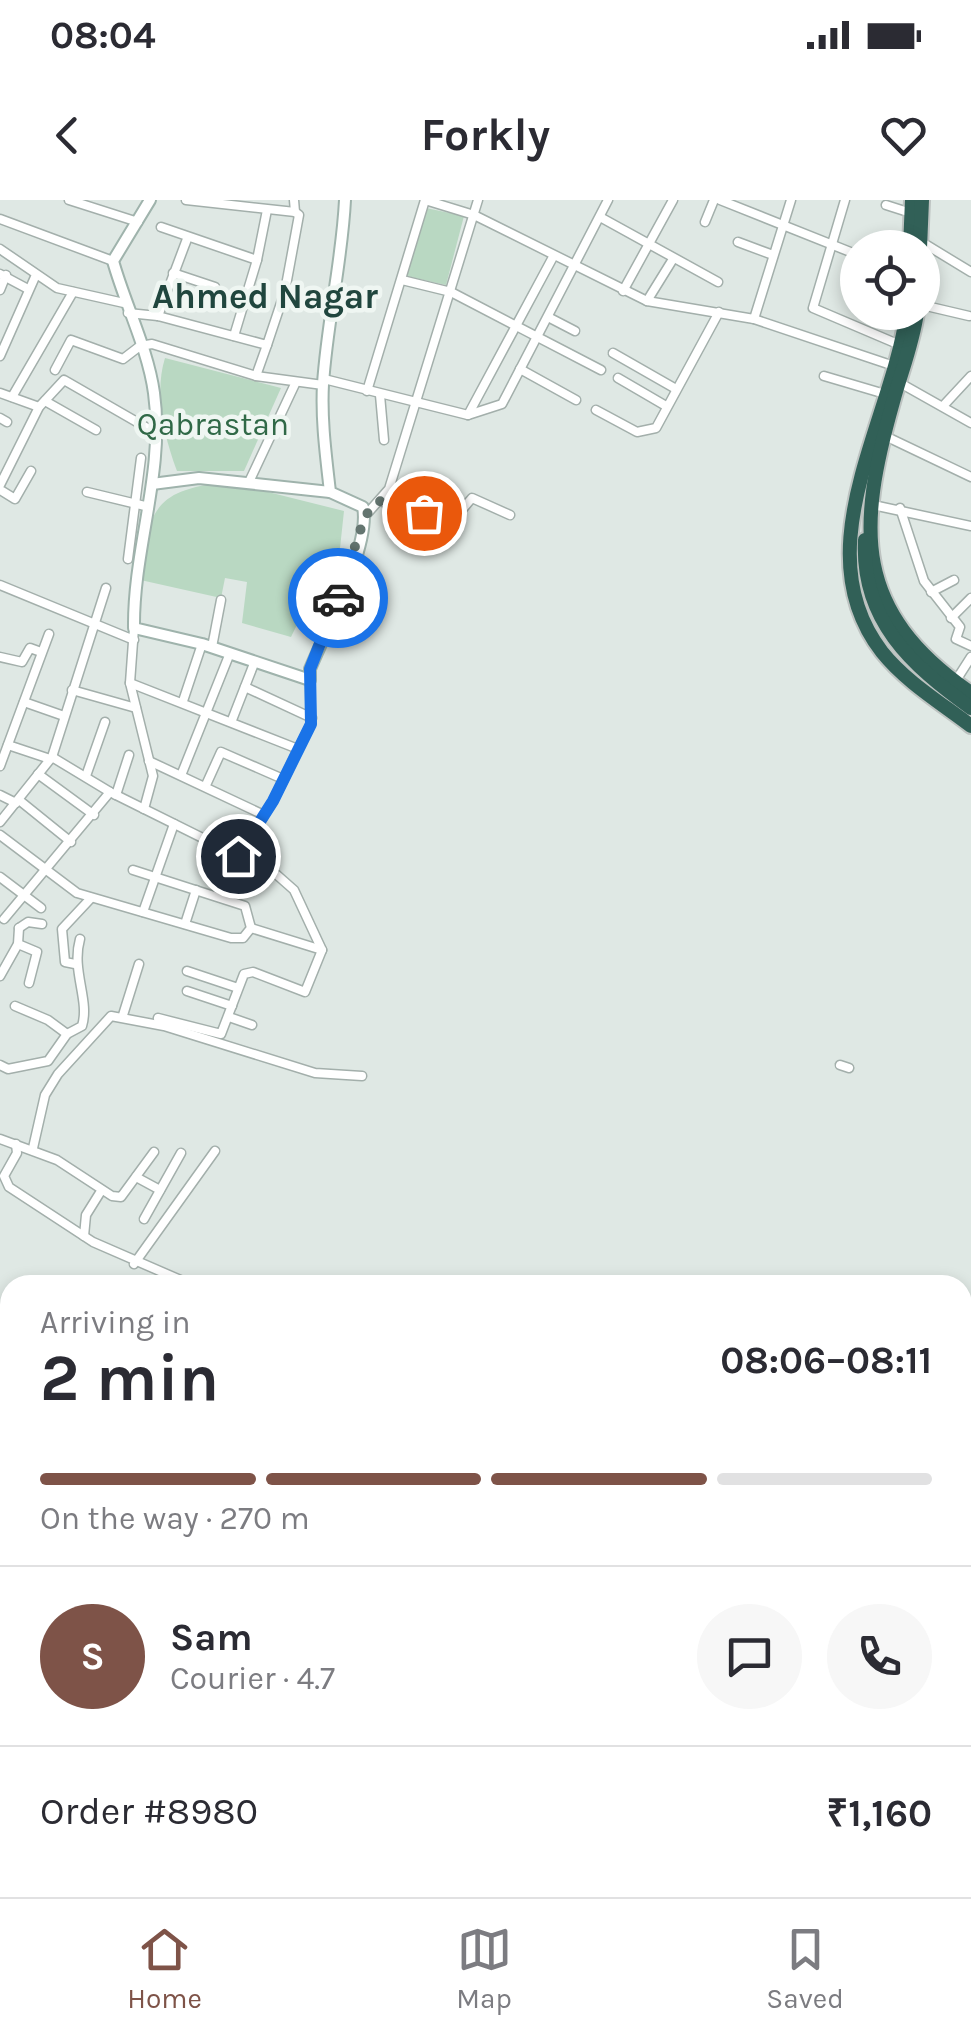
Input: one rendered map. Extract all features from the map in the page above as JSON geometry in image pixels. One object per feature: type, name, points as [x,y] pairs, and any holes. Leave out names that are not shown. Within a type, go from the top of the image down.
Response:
[{"type":"highway","points":[[919,230],[922,200]]},
{"type":"highway","points":[[903,330],[885,394],[863,506],[863,584],[870,620],[890,652],[916,678],[971,718]]},
{"type":"highway","points":[[913,330],[848,566],[864,624],[902,674],[971,726]]},
{"type":"highway","points":[[863,506],[882,597],[896,626],[919,653],[971,693]]},
{"type":"highway","points":[[863,584],[897,646],[922,672],[971,708]]},
{"type":"street","points":[[69,200],[138,222]]},
{"type":"street","points":[[144,809],[153,776],[130,682],[134,587],[152,484],[154,394],[113,261],[150,200]]},
{"type":"street","points":[[186,200],[300,215],[285,291],[256,376]]},
{"type":"street","points":[[294,200],[295,212]]},
{"type":"street","points":[[330,492],[324,382],[344,200]]},
{"type":"street","points":[[367,391],[425,200],[474,215],[647,301],[754,319],[894,366]]},
{"type":"street","points":[[365,516],[389,490],[478,200]]},
{"type":"street","points":[[54,370],[71,340],[123,359],[140,346],[152,344],[256,376],[295,384],[324,382],[468,415],[502,404],[608,200]]},
{"type":"street","points":[[623,291],[674,200]]},
{"type":"street","points":[[706,222],[717,200],[840,248]]},
{"type":"street","points":[[744,213],[748,200]]},
{"type":"street","points":[[754,319],[791,200]]},
{"type":"street","points":[[846,200],[814,308],[900,345]]},
{"type":"street","points":[[886,205],[912,206]]},
{"type":"street","points":[[234,336],[267,210]]},
{"type":"street","points":[[600,216],[649,248],[718,282]]},
{"type":"street","points":[[0,219],[113,261]]},
{"type":"street","points":[[161,227],[257,260]]},
{"type":"street","points":[[158,316],[187,239]]},
{"type":"street","points":[[738,242],[773,255]]},
{"type":"street","points":[[0,249],[34,277],[73,292],[266,346]]},
{"type":"street","points":[[940,256],[971,272]]},
{"type":"street","points":[[468,415],[554,257]]},
{"type":"street","points":[[647,301],[673,259]]},
{"type":"street","points":[[173,273],[216,287]]},
{"type":"street","points":[[0,290],[3,274],[28,289]]},
{"type":"street","points":[[0,356],[34,277]]},
{"type":"street","points":[[402,280],[452,292],[600,370]]},
{"type":"street","points":[[285,291],[333,302]]},
{"type":"street","points":[[12,397],[73,292]]},
{"type":"street","points":[[940,309],[969,316]]},
{"type":"street","points":[[596,410],[644,434],[656,428],[719,312]]},
{"type":"street","points":[[548,317],[575,331]]},
{"type":"street","points":[[613,353],[676,389]]},
{"type":"street","points":[[520,369],[576,400]]},
{"type":"street","points":[[824,376],[885,394]]},
{"type":"street","points":[[944,406],[971,376]]},
{"type":"street","points":[[618,378],[666,406]]},
{"type":"street","points":[[31,472],[15,499],[0,490],[4,464],[42,404],[64,380],[156,433]]},
{"type":"street","points":[[900,383],[971,423]]},
{"type":"street","points":[[249,482],[295,384]]},
{"type":"street","points":[[0,394],[42,404],[96,430]]},
{"type":"street","points":[[380,395],[384,440]]},
{"type":"street","points":[[883,436],[971,476]]},
{"type":"street","points":[[128,558],[142,458]]},
{"type":"street","points":[[152,484],[199,478],[249,482],[330,492],[351,498],[363,507],[360,544],[310,669],[312,718],[264,815],[238,856]]},
{"type":"street","points":[[87,492],[149,507]]},
{"type":"street","points":[[379,501],[445,519],[454,518],[472,498],[510,515]]},
{"type":"street","points":[[863,506],[900,508],[971,526]]},
{"type":"street","points":[[900,508],[931,592],[960,626],[956,639],[971,646]]},
{"type":"street","points":[[931,592],[954,580]]},
{"type":"street","points":[[0,584],[92,625],[207,645],[310,680]]},
{"type":"street","points":[[0,822],[51,758],[106,588]]},
{"type":"street","points":[[951,618],[966,610],[971,598]]},
{"type":"street","points":[[183,702],[221,600]]},
{"type":"street","points":[[0,766],[49,634]]},
{"type":"street","points":[[0,657],[22,662],[30,648],[41,652]]},
{"type":"street","points":[[182,773],[230,652]]},
{"type":"street","points":[[955,682],[971,657]]},
{"type":"street","points":[[232,720],[255,661]]},
{"type":"street","points":[[130,682],[298,749]]},
{"type":"street","points":[[245,687],[312,718]]},
{"type":"street","points":[[72,690],[136,708]]},
{"type":"street","points":[[24,702],[64,716]]},
{"type":"street","points":[[86,776],[106,722]]},
{"type":"street","points":[[8,744],[51,758],[277,874],[294,890],[322,950],[306,992],[253,972],[244,974],[229,1017],[218,1034],[158,1018]]},
{"type":"street","points":[[206,785],[221,752],[283,779]]},
{"type":"street","points":[[19,928],[2,918],[113,793],[129,755]]},
{"type":"street","points":[[149,761],[182,773],[264,815]]},
{"type":"street","points":[[38,774],[94,816]]},
{"type":"street","points":[[0,795],[18,802],[71,842]]},
{"type":"street","points":[[144,912],[153,875],[174,824]]},
{"type":"street","points":[[0,835],[88,896],[231,938],[243,938],[251,928]]},
{"type":"street","points":[[133,870],[246,906],[251,928]]},
{"type":"street","points":[[0,878],[41,908]]},
{"type":"street","points":[[185,924],[196,890]]},
{"type":"street","points":[[75,964],[65,962],[62,929],[88,896]]},
{"type":"street","points":[[19,928],[28,922],[42,924]]},
{"type":"street","points":[[0,976],[18,944],[19,928]]},
{"type":"street","points":[[251,928],[322,950]]},
{"type":"street","points":[[0,1065],[8,1069],[48,1061],[69,1034],[82,1026],[84,1011],[75,964],[80,939]]},
{"type":"street","points":[[18,944],[37,952],[30,982]]},
{"type":"street","points":[[123,1015],[139,964]]},
{"type":"street","points":[[187,971],[238,988]]},
{"type":"street","points":[[187,991],[232,1006]]},
{"type":"street","points":[[15,1006],[69,1034]]},
{"type":"street","points":[[32,1148],[45,1096],[58,1074],[95,1036],[105,1018],[123,1015],[307,1071],[362,1076]]},
{"type":"street","points":[[229,1017],[252,1026]]},
{"type":"street","points":[[0,1139],[32,1148],[101,1191],[121,1197],[154,1152]]},
{"type":"street","points":[[16,1144],[17,1153],[4,1176],[9,1188],[134,1264],[164,1275]]},
{"type":"street","points":[[134,1264],[215,1151]]},
{"type":"street","points":[[144,1219],[181,1152]]},
{"type":"street","points":[[136,1178],[160,1190]]},
{"type":"street","points":[[84,1236],[86,1216],[101,1191]]},
{"type":"green space","points":[[426,208],[464,216],[446,285],[406,276]]},
{"type":"green space","name":"Qabrastan","points":[[165,358],[281,388],[244,471],[177,471],[162,415],[160,386]]},
{"type":"green space","name":"Qabrastan","points":[[228,482],[344,511],[337,576],[328,598],[313,592],[291,637],[242,623],[247,582],[225,578],[221,598],[136,579],[146,536],[159,508],[183,491]]},
{"type":"way so far","points":[[338,598],[360,544],[365,516],[379,501],[424,513]]},
{"type":"district","name":"Ahmed Nagar","points":[[265,296]]},
{"type":"route","points":[[238,856],[273,801],[311,724],[310,669],[338,598]]}]
